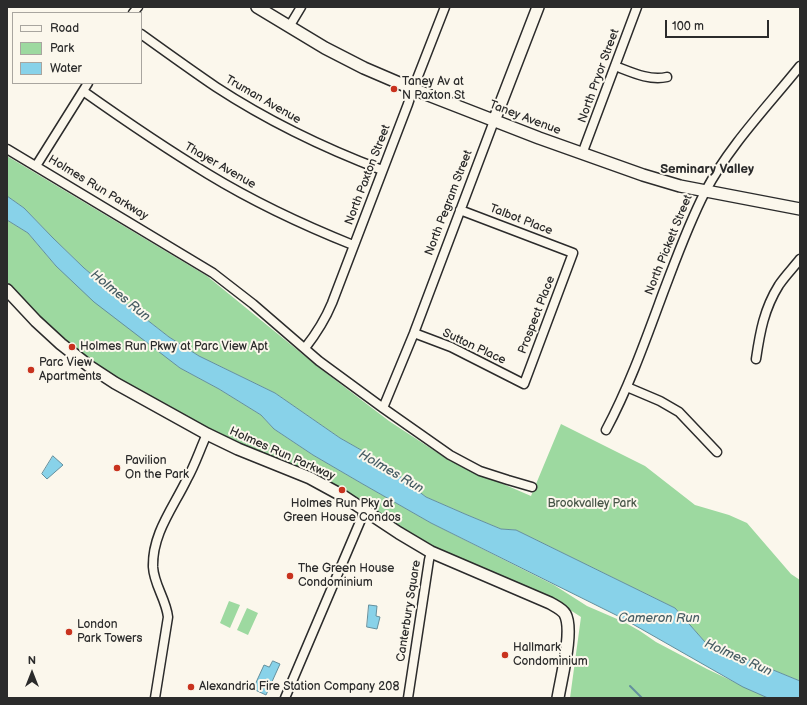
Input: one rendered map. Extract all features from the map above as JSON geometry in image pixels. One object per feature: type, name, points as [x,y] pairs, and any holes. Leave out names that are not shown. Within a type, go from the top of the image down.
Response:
[{"type":"street","name":"Taney Avenue","points":[[257,7],[331,52],[364,68],[412,89],[582,154],[643,176],[706,191],[800,209]]},
{"type":"street","points":[[288,27],[301,7]]},
{"type":"street","name":"North Paxton Street","points":[[305,348],[324,321],[332,303],[408,104],[412,89],[445,7]]},
{"type":"street","name":"North Pegram Street","points":[[383,408],[414,333],[538,7]]},
{"type":"street","name":"North Pryor Street","points":[[582,154],[638,7]]},
{"type":"street","name":"Truman Avenue","points":[[142,35],[216,87],[299,135],[382,170]]},
{"type":"street","points":[[615,66],[647,77],[667,77]]},
{"type":"street","name":"North Pickett Street","points":[[606,430],[627,387],[675,263],[706,191],[723,161],[800,66]]},
{"type":"street","points":[[36,166],[88,84]]},
{"type":"street","name":"Thayer Avenue","points":[[84,91],[165,147],[226,185],[289,217],[353,245]]},
{"type":"street","name":"Holmes Run Parkway","points":[[7,149],[213,274],[237,291],[319,361],[433,444],[465,464],[480,471],[532,487]]},
{"type":"street","name":"Talbot Place","points":[[460,210],[573,254]]},
{"type":"street","name":"Prospect Place","points":[[524,384],[573,254]]},
{"type":"street","points":[[756,359],[760,331],[765,313],[779,284],[800,259]]},
{"type":"street","name":"Holmes Run Parkway","points":[[7,290],[36,321],[61,344],[89,366],[115,382],[207,434],[238,449],[310,478],[343,496],[431,552],[550,603],[561,610],[565,613],[567,619],[568,632],[558,698]]},
{"type":"street","name":"Sutton Place","points":[[414,333],[464,354],[524,384]]},
{"type":"street","points":[[627,387],[673,408],[688,421],[717,452]]},
{"type":"street","points":[[155,698],[168,617],[165,604],[154,578],[154,547],[162,526],[187,479],[207,434]]},
{"type":"street","points":[[285,698],[365,510]]},
{"type":"street","name":"Canterbury Square","points":[[408,698],[431,552]]},
{"type":"green space","name":"Brookvalley Park","points":[[7,156],[207,276],[317,366],[389,421],[450,461],[531,496],[561,424],[645,466],[695,505],[729,515],[747,523],[791,574],[800,580],[800,681],[705,642],[675,608],[516,530],[501,529],[426,497],[384,463],[340,438],[275,393],[199,356],[169,337],[84,268],[24,208],[7,196]]},
{"type":"green space","points":[[7,220],[28,233],[56,266],[180,368],[219,389],[261,415],[274,429],[313,455],[431,523],[554,585],[587,606],[624,622],[656,642],[707,669],[768,698],[570,698],[581,617],[564,606],[435,548],[400,528],[351,494],[331,483],[241,446],[119,379],[84,356],[48,328],[21,301],[7,284]]},
{"type":"green space","points":[[229,601],[240,605],[230,628],[220,623]]},
{"type":"green space","points":[[247,608],[258,613],[248,635],[237,630]]},
{"type":"water","name":"Cameron Run","points":[[7,196],[24,208],[84,268],[128,305],[169,337],[199,356],[275,393],[340,438],[384,463],[426,497],[501,529],[516,530],[675,608],[705,642],[800,681],[800,698],[768,698],[743,687],[622,618],[431,523],[313,455],[274,429],[261,415],[219,389],[180,368],[94,302],[56,266],[28,233],[7,220]]},
{"type":"water","points":[[53,456],[63,465],[47,479],[42,474]]},
{"type":"water","points":[[369,605],[377,606],[376,616],[380,617],[377,629],[367,627]]},
{"type":"water","points":[[273,661],[280,664],[266,695],[253,689],[264,665],[269,667]]},
{"type":"waterway","points":[[630,686],[642,698]]},
{"type":"place","name":"Taney Av at N Paxton St","points":[[394,89]]},
{"type":"place","name":"Holmes Run Pkwy at Parc View Apt","points":[[72,347]]},
{"type":"place","name":"Parc View Apartments","points":[[31,370]]},
{"type":"place","name":"Pavilion On the Park","points":[[117,468]]},
{"type":"place","name":"Holmes Run Pky at Green House Condos","points":[[342,490]]},
{"type":"place","name":"The Green House Condominium","points":[[290,576]]},
{"type":"place","name":"London Park Towers","points":[[69,632]]},
{"type":"place","name":"Hallmark Condominium","points":[[505,655]]},
{"type":"place","name":"Alexandria Fire Station Company 208","points":[[191,687]]},
{"type":"district","name":"Seminary Valley","points":[[707,170]]},
{"type":"water label","name":"Holmes Run","points":[[120,296]]},
{"type":"water label","name":"Holmes Run","points":[[391,472]]},
{"type":"water label","name":"Holmes Run","points":[[738,658]]}]
